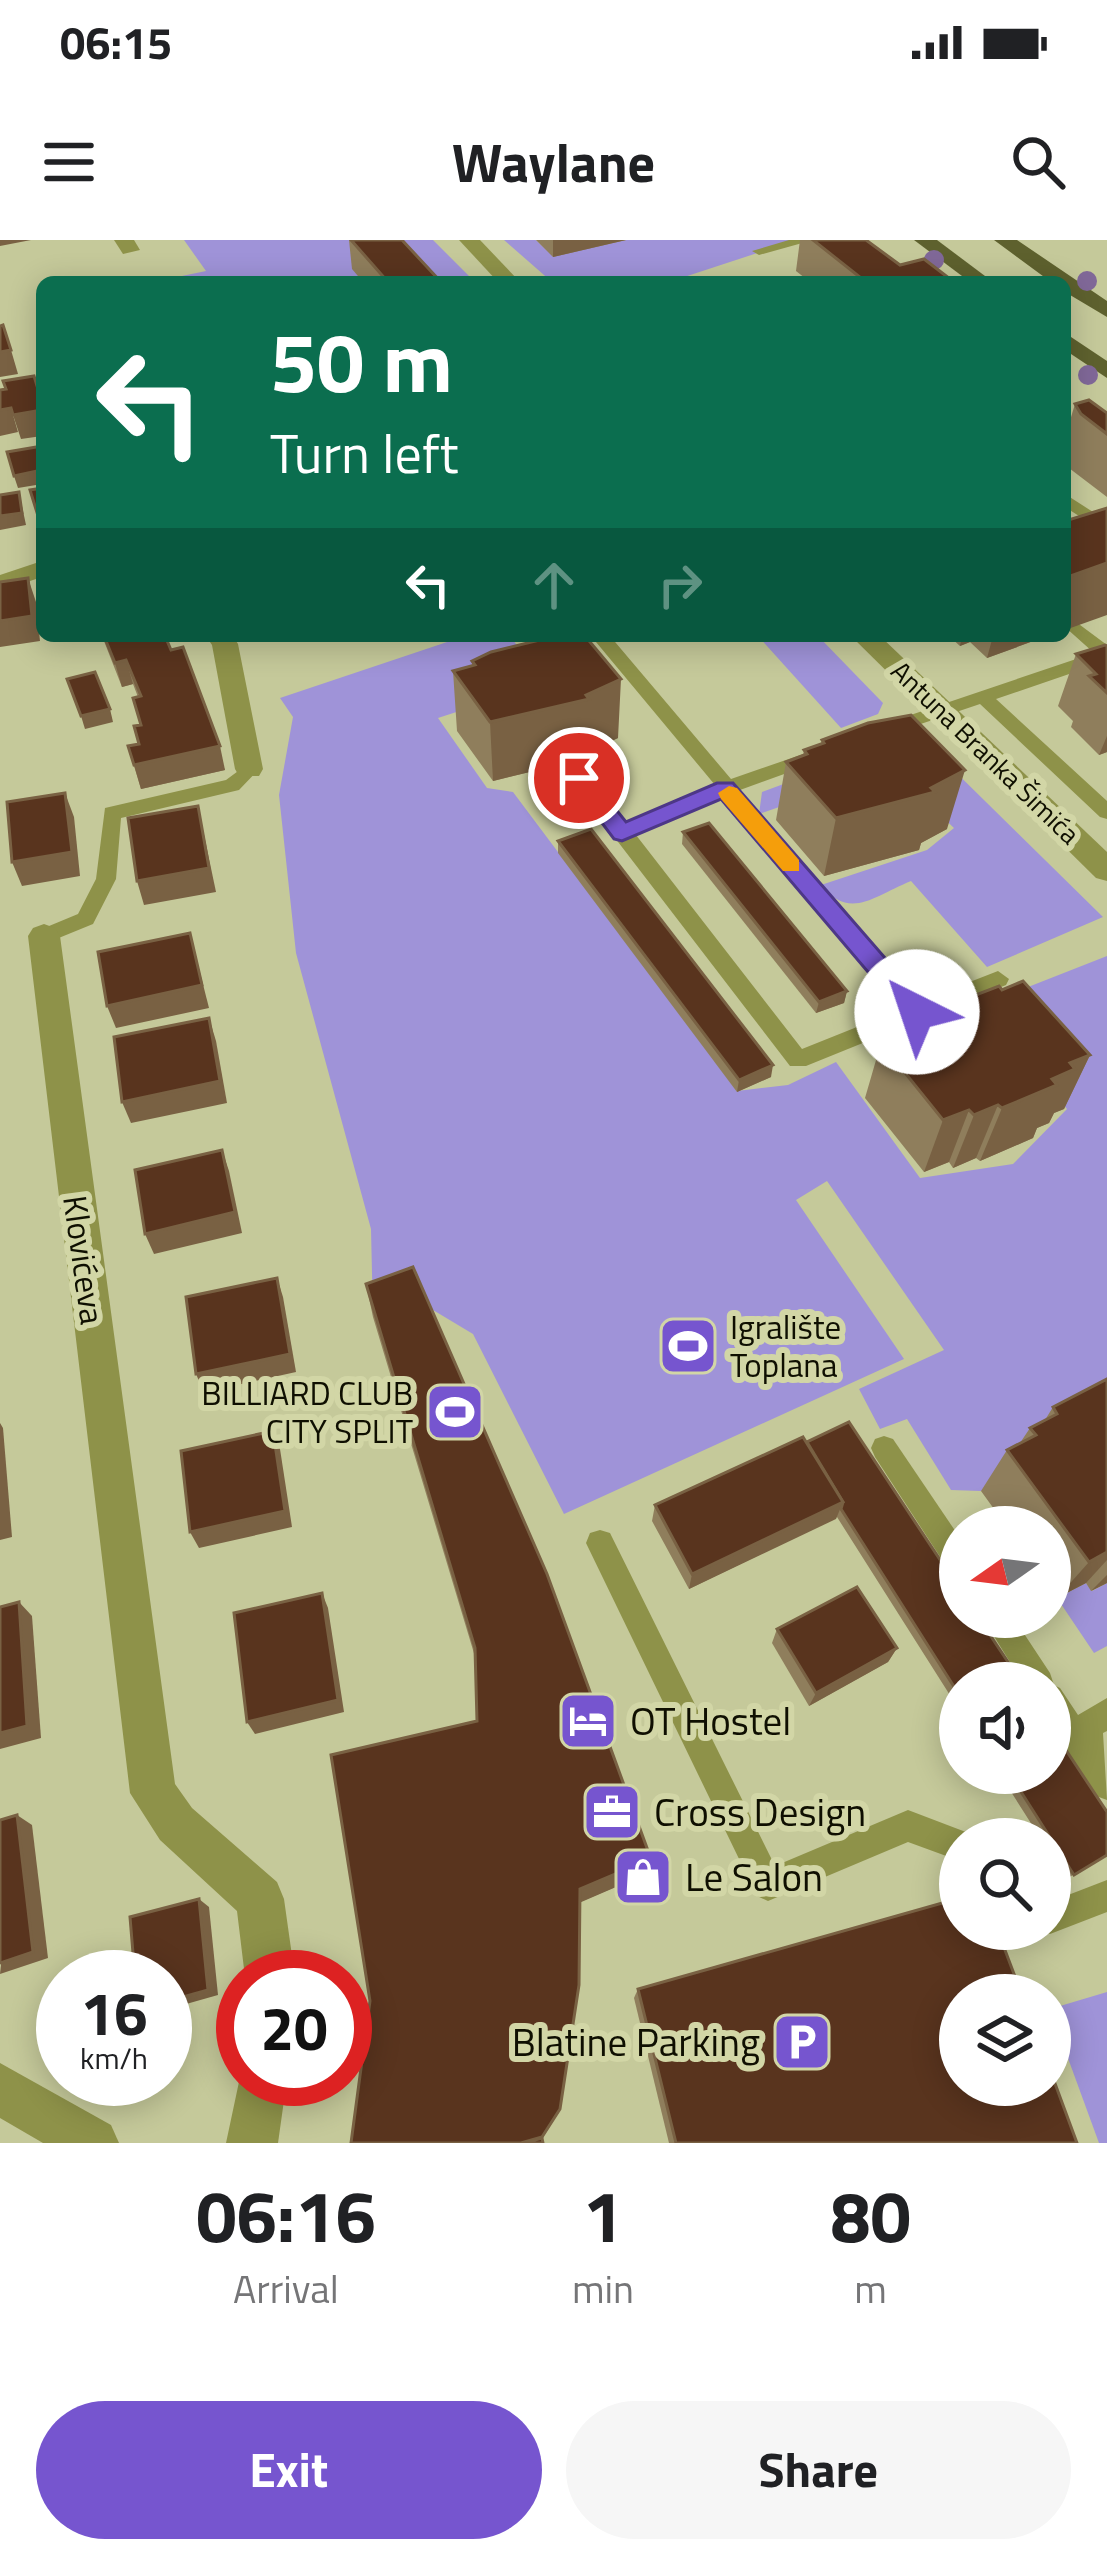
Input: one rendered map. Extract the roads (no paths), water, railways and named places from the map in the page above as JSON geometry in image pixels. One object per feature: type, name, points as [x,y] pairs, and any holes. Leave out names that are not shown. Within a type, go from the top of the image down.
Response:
[{"type":"main road","points":[[924,240],[975,276]]},
{"type":"main road","points":[[1004,240],[1057,276]]},
{"type":"main road","points":[[1071,286],[1107,310]]},
{"type":"main road","points":[[1071,344],[1107,371]]},
{"type":"street","points":[[469,240],[504,276]]},
{"type":"street","points":[[0,583],[36,571]]},
{"type":"street","name":"Klovićeva","points":[[224,642],[249,769]]},
{"type":"street","name":"Antuna Branka Šimića","points":[[870,642],[1107,870]]},
{"type":"street","name":"Klovićeva","points":[[44,936],[80,1239],[117,1480],[153,1793],[176,1823],[260,1900],[266,1950]]},
{"type":"street","points":[[0,2090],[93,2143]]},
{"type":"street","points":[[253,2143],[258,2106]]},
{"type":"lane","points":[[760,251],[806,240]]},
{"type":"lane","points":[[1071,503],[1107,529]]},
{"type":"lane","points":[[622,833],[725,788],[1107,655],[1072,624]]},
{"type":"lane","points":[[605,642],[917,1012]]},
{"type":"lane","points":[[983,697],[1107,812]]},
{"type":"lane","name":"Klovićeva","points":[[44,936],[86,919],[106,879],[112,813],[232,785],[249,769]]},
{"type":"lane","points":[[579,778],[798,1060],[998,980]]},
{"type":"lane","points":[[884,1448],[939,1530]]},
{"type":"lane","points":[[600,1543],[768,1885],[908,1826],[939,1837]]},
{"type":"lane","points":[[1098,1773],[1088,1726],[1107,1713]]},
{"type":"lane","points":[[1071,1731],[1098,1773]]},
{"type":"lane","points":[[1071,1910],[1107,1896]]},
{"type":"place","name":"Igralište Toplana","points":[[688,1346]]},
{"type":"place","name":"BILLIARD CLUB CITY SPLIT","points":[[455,1412]]},
{"type":"place","name":"OT Hostel","points":[[588,1721]]},
{"type":"place","name":"Cross Design","points":[[612,1812]]},
{"type":"place","name":"Le Salon","points":[[643,1877]]},
{"type":"place","name":"Blatine Parking","points":[[802,2042]]}]
